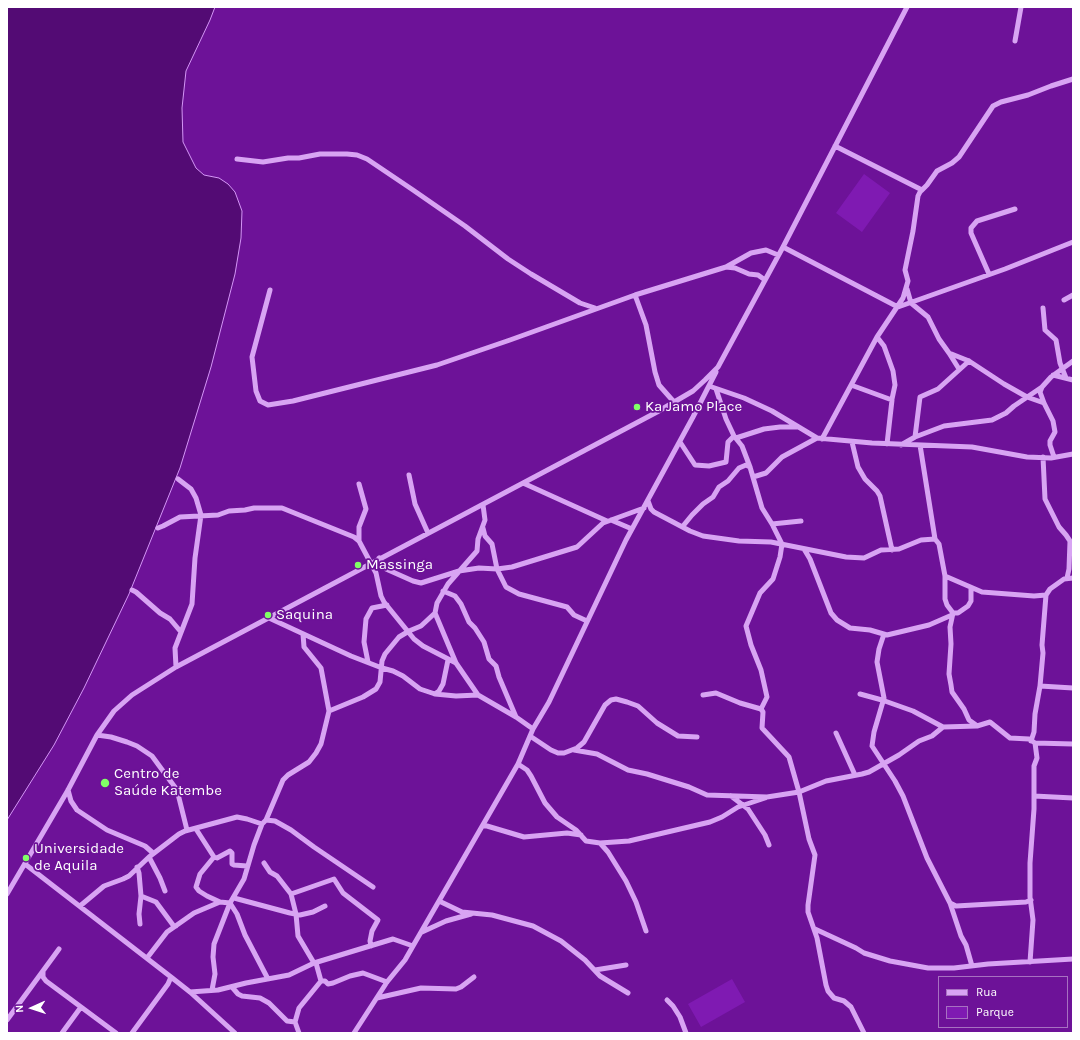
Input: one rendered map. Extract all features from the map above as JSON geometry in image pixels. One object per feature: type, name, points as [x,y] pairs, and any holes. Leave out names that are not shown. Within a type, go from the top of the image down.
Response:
[{"type":"street","points":[[354,1033],[388,982],[405,960],[518,764],[533,729],[549,702],[626,540],[680,442],[718,367],[783,247],[907,7]]},
{"type":"street","points":[[1015,41],[1021,7]]},
{"type":"street","points":[[753,477],[766,473],[782,457],[819,438],[851,385],[877,337],[898,307],[903,298],[908,279],[905,270],[918,196],[937,171],[952,164],[959,157],[993,106],[1001,102],[1028,95],[1073,79]]},
{"type":"street","points":[[835,146],[922,190]]},
{"type":"street","points":[[237,159],[267,162],[320,154],[347,154],[367,159],[465,226],[508,259],[531,274],[580,303],[596,308]]},
{"type":"street","points":[[989,274],[971,232],[971,228],[977,221],[1015,209]]},
{"type":"street","points":[[783,247],[898,307],[1073,242]]},
{"type":"street","points":[[270,290],[252,357],[256,391],[260,401],[268,405],[293,401],[437,364],[510,340],[596,308],[726,267],[751,253],[766,250],[778,255]]},
{"type":"street","points":[[726,267],[735,268],[749,274],[758,275],[765,280]]},
{"type":"street","points":[[906,286],[911,303],[928,317],[939,339],[959,369]]},
{"type":"street","points":[[635,295],[646,325],[659,385],[674,402]]},
{"type":"street","points":[[1064,300],[1073,295]]},
{"type":"street","points":[[1043,308],[1045,330],[1056,340],[1060,364],[1066,378]]},
{"type":"street","points":[[877,337],[884,346],[893,371],[895,385],[887,444]]},
{"type":"street","points":[[949,354],[969,360],[1027,398],[1044,403]]},
{"type":"street","points":[[915,436],[920,397],[938,389],[969,360]]},
{"type":"street","points":[[900,445],[915,436],[944,426],[992,420],[1006,413],[1027,398],[1042,387],[1053,375],[1073,361]]},
{"type":"street","points":[[7,894],[68,790],[97,735],[114,711],[132,695],[176,667],[657,412],[693,391],[718,367]]},
{"type":"street","points":[[1053,375],[1073,380]]},
{"type":"street","points":[[851,385],[892,399]]},
{"type":"street","points":[[709,386],[758,404],[819,438],[900,445],[972,447],[1009,454],[1043,457],[1073,454]]},
{"type":"street","points":[[1042,387],[1040,392],[1053,421],[1055,432],[1050,441],[1054,457]]},
{"type":"street","points":[[716,389],[726,419],[735,437],[742,446],[750,466],[762,508],[782,544],[780,557],[772,580],[760,593],[746,626],[761,670],[767,698],[761,708],[762,728],[789,757],[799,792],[807,832],[815,855],[808,912],[815,929],[828,991],[834,998],[844,1001],[851,1007],[864,1033]]},
{"type":"street","points":[[680,442],[695,465],[709,466],[726,462],[728,442],[735,437],[780,427],[798,427]]},
{"type":"street","points":[[852,442],[860,471],[880,496],[892,550]]},
{"type":"street","points":[[920,445],[935,540],[939,544],[945,576],[944,599],[952,614],[950,627],[951,644],[949,674],[952,692],[964,709],[969,720],[977,726]]},
{"type":"street","points":[[1030,962],[1033,920],[1030,857],[1034,809],[1034,766],[1037,758],[1033,742],[1043,653],[1042,645],[1046,595],[1056,584],[1070,578],[1070,541],[1059,527],[1045,499],[1043,457]]},
{"type":"street","points":[[684,526],[702,504],[713,497],[719,487],[728,481],[739,468],[746,465],[750,466]]},
{"type":"street","points":[[409,475],[415,504],[428,533]]},
{"type":"street","points":[[176,667],[175,648],[192,604],[194,558],[201,515],[196,498],[191,489],[178,479]]},
{"type":"street","points":[[523,483],[632,529]]},
{"type":"street","points":[[359,484],[366,509],[359,527],[359,541]]},
{"type":"street","points":[[648,501],[654,512],[684,526],[696,534],[708,537],[771,542],[814,551],[860,558],[864,558],[876,551],[905,547],[921,540],[935,540]]},
{"type":"street","points":[[483,505],[485,516],[483,528],[478,539],[477,551],[458,571],[443,592],[437,603],[435,613],[456,664],[478,695],[516,717],[533,729]]},
{"type":"street","points":[[158,528],[180,517],[218,515],[229,511],[254,508],[282,508],[354,537],[359,541],[376,573],[381,596],[387,605],[417,642],[456,664]]},
{"type":"street","points":[[380,558],[386,569],[421,583],[458,571],[479,568],[497,569],[521,565],[577,547],[585,538],[609,520],[644,508]]},
{"type":"street","points":[[772,524],[801,521]]},
{"type":"street","points":[[626,527],[626,540]]},
{"type":"street","points":[[483,528],[485,536],[490,541],[494,549],[497,569],[506,587],[514,592],[567,607],[574,615],[587,621]]},
{"type":"street","points":[[771,542],[777,535]]},
{"type":"street","points":[[804,549],[810,559],[828,607],[837,620],[853,629],[870,630],[884,634],[929,625],[952,614],[958,613],[968,606],[971,601],[971,588]]},
{"type":"street","points":[[810,559],[814,551]]},
{"type":"street","points":[[945,576],[982,592],[1034,596],[1046,595]]},
{"type":"street","points":[[132,590],[160,613],[170,619],[182,632]]},
{"type":"street","points":[[443,592],[455,596],[461,604],[469,622],[484,642],[489,659],[496,666],[499,677],[516,717]]},
{"type":"street","points":[[368,662],[364,642],[366,619],[372,608],[387,605]]},
{"type":"street","points":[[329,711],[363,697],[376,689],[380,682],[383,657],[399,637],[421,626],[435,613]]},
{"type":"street","points":[[269,618],[382,668],[393,671],[403,676],[420,689],[435,694],[456,696],[478,695]]},
{"type":"street","points":[[212,990],[215,974],[213,956],[214,944],[230,903],[244,879],[247,866],[264,822],[288,774],[310,762],[321,744],[329,711],[321,668],[304,647],[303,634]]},
{"type":"street","points":[[884,634],[879,649],[877,662],[884,694],[872,746],[903,796],[926,858],[950,903],[961,936],[966,945],[972,966]]},
{"type":"street","points":[[435,694],[439,691],[443,684],[448,660]]},
{"type":"street","points":[[1040,686],[1073,688]]},
{"type":"street","points":[[703,695],[716,693],[740,703],[761,708]]},
{"type":"street","points":[[860,694],[913,711],[943,727],[977,726],[990,722],[1010,738],[1019,738],[1033,742],[1073,744]]},
{"type":"street","points":[[530,736],[558,753],[574,750],[582,745],[605,705],[611,700],[616,699],[638,706],[657,723],[678,736],[697,738]]},
{"type":"street","points":[[574,750],[597,754],[628,770],[647,774],[689,787],[707,795],[768,797],[799,792],[826,781],[869,772],[920,740],[932,736],[943,727]]},
{"type":"street","points":[[836,733],[855,775]]},
{"type":"street","points":[[97,735],[111,737],[127,742],[137,746],[152,756],[177,790],[187,830]]},
{"type":"street","points":[[518,764],[527,770],[552,812],[562,822],[576,830],[586,841],[600,843],[629,841],[710,822],[729,812],[768,797]]},
{"type":"street","points":[[68,790],[71,801],[77,810],[107,830],[145,846],[153,853]]},
{"type":"street","points":[[731,796],[748,810],[765,835],[768,845]]},
{"type":"street","points":[[1034,796],[1073,798]]},
{"type":"street","points":[[80,906],[100,888],[123,879],[153,853],[179,834],[187,830],[196,829],[237,817],[264,822],[275,821],[291,830],[373,888]]},
{"type":"street","points":[[483,826],[524,837],[567,832],[580,835]]},
{"type":"street","points":[[196,829],[214,857]]},
{"type":"street","points":[[600,843],[608,852],[626,881],[636,902],[646,931]]},
{"type":"street","points":[[230,903],[220,902],[199,891],[196,887],[200,874],[214,857],[216,858],[230,851],[232,853],[232,864],[247,866]]},
{"type":"street","points":[[149,857],[165,891]]},
{"type":"street","points":[[264,863],[270,872],[277,876],[291,894],[296,914],[298,936],[315,963],[321,981],[302,1004],[295,1022],[299,1033]]},
{"type":"street","points":[[25,864],[190,992],[235,1033]]},
{"type":"street","points":[[137,867],[141,896],[139,914],[140,924]]},
{"type":"street","points":[[291,894],[334,879],[343,893],[378,920],[372,931],[370,941],[371,946]]},
{"type":"street","points":[[141,896],[156,902],[173,925],[176,926]]},
{"type":"street","points":[[234,898],[296,914],[304,914],[325,906]]},
{"type":"street","points":[[950,903],[956,906],[1026,902],[1031,900]]},
{"type":"street","points":[[439,901],[462,912],[492,915],[533,926],[561,941],[585,960],[600,976],[628,993]]},
{"type":"street","points":[[147,958],[167,932],[194,913],[220,902]]},
{"type":"street","points":[[230,903],[268,979]]},
{"type":"street","points":[[422,932],[446,921],[473,913]]},
{"type":"street","points":[[815,929],[856,948],[864,954],[890,961],[928,968],[954,968],[1073,959]]},
{"type":"street","points":[[190,992],[212,990],[289,974],[315,963],[393,939],[413,946]]},
{"type":"street","points":[[7,1020],[60,949]]},
{"type":"street","points":[[595,970],[626,964]]},
{"type":"street","points":[[43,971],[43,977],[50,985],[116,1033]]},
{"type":"street","points":[[321,981],[325,981],[328,984],[363,973],[388,982]]},
{"type":"street","points":[[132,1033],[168,984],[171,977]]},
{"type":"street","points":[[377,998],[421,988],[456,989],[462,987],[474,977]]},
{"type":"street","points":[[34,983],[50,985]]},
{"type":"street","points":[[232,986],[238,994],[242,996],[260,998],[270,1002],[287,1021],[295,1022]]},
{"type":"street","points":[[667,1000],[680,1017],[686,1033]]},
{"type":"street","points":[[62,1033],[81,1007]]},
{"type":"green space","points":[[864,174],[890,193],[862,232],[836,213]]},
{"type":"green space","points":[[732,979],[745,1002],[701,1027],[688,1004]]},
{"type":"shaded area","points":[[7,7],[215,7],[186,71],[182,108],[183,142],[196,168],[204,175],[219,178],[228,184],[235,192],[242,211],[241,238],[235,274],[211,367],[180,468],[129,594],[84,688],[54,745],[7,820]]},
{"type":"place","name":"Ka Jamo Place","points":[[637,407]]},
{"type":"place","name":"Massinga","points":[[358,565]]},
{"type":"place","name":"Saquina","points":[[268,615]]},
{"type":"place","name":"Centro de Saúde Katembe","points":[[105,783]]},
{"type":"place","name":"Universidade de Aquila","points":[[26,858]]}]
